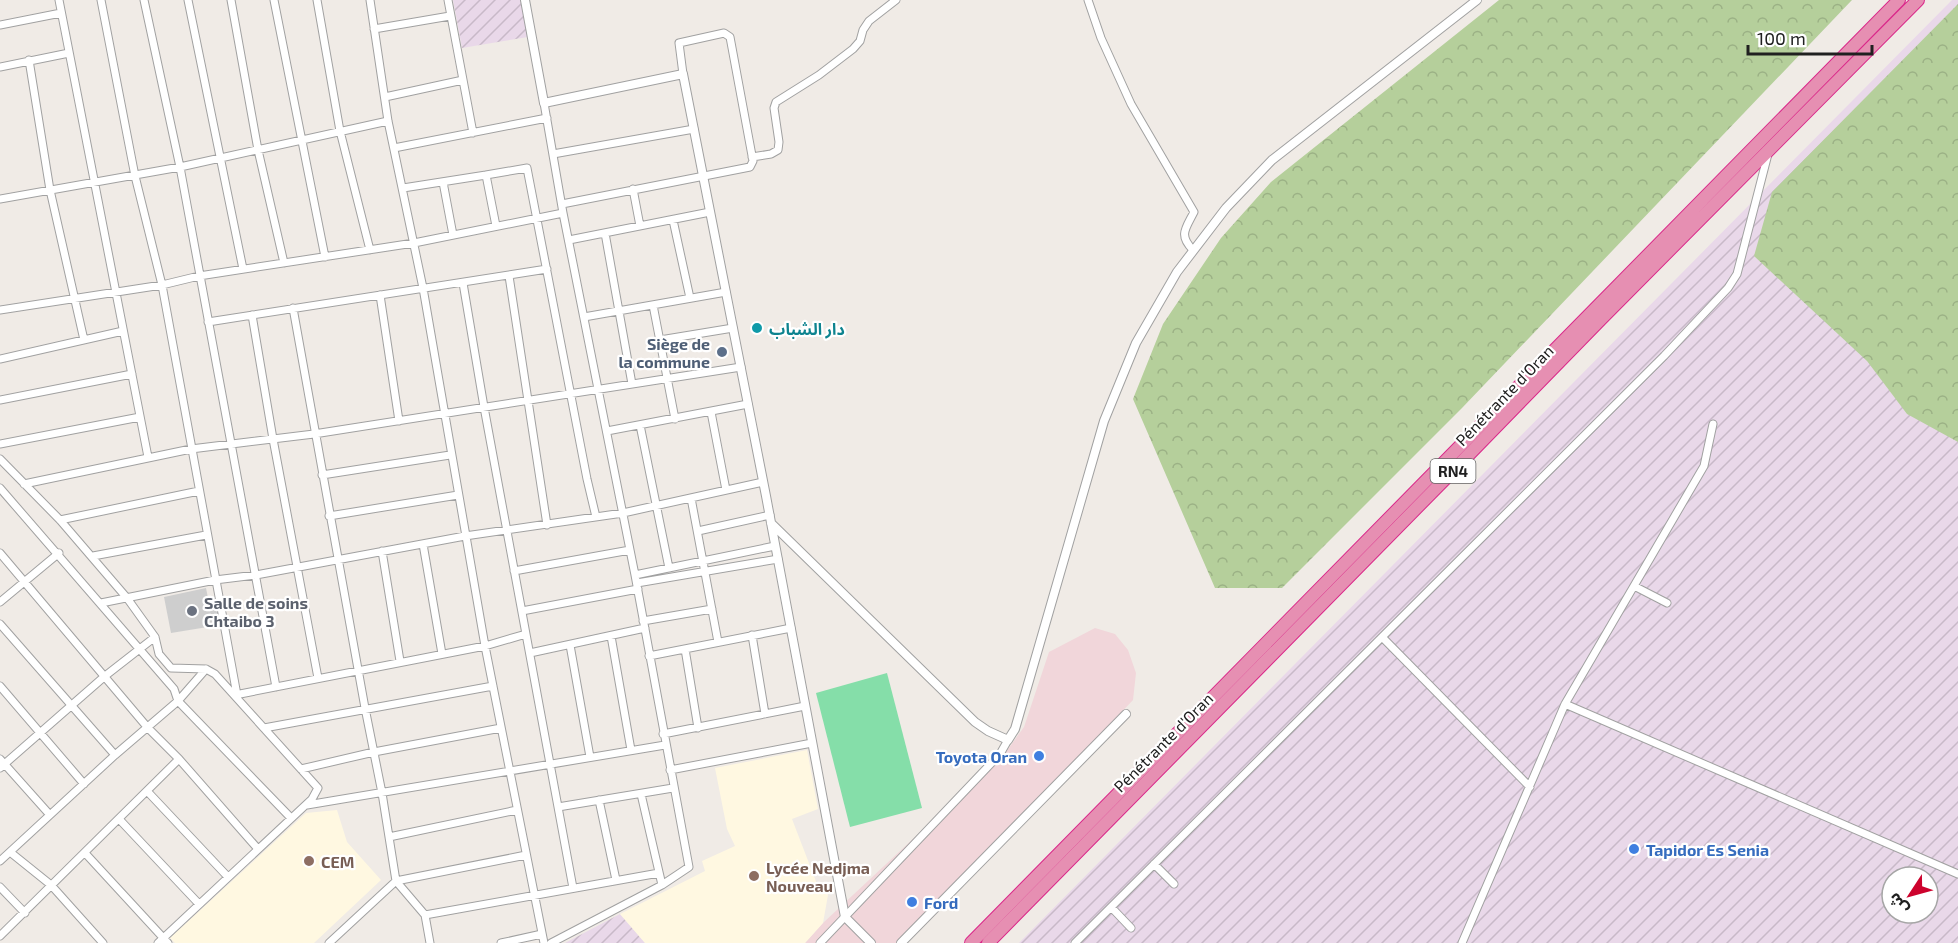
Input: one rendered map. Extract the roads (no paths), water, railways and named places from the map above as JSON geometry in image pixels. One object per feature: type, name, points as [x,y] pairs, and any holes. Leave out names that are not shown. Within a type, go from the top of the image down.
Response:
[{"type":"highway","name":"Pénétrante d'Oran","points":[[971,943],[1899,0]]},
{"type":"highway","name":"Pénétrante d'Oran","points":[[988,943],[1918,0]]},
{"type":"street","points":[[59,0],[148,457]]},
{"type":"street","points":[[101,0],[135,176],[162,285],[236,695]]},
{"type":"street","points":[[144,0],[180,167],[276,687]]},
{"type":"street","points":[[188,0],[243,269]]},
{"type":"street","points":[[231,0],[258,150],[284,263]]},
{"type":"street","points":[[274,0],[325,256]]},
{"type":"street","points":[[317,0],[340,132],[370,250]]},
{"type":"street","points":[[370,0],[388,121],[423,288],[450,455],[485,646],[544,943]]},
{"type":"street","points":[[448,0],[473,133]]},
{"type":"street","points":[[525,0],[563,213],[635,575],[689,867],[662,885],[551,943]]},
{"type":"street","points":[[752,157],[773,154],[778,150],[774,108],[777,100],[819,75],[854,49],[868,21],[896,0]]},
{"type":"street","points":[[1088,0],[1101,39],[1131,104],[1194,212],[1184,233],[1185,242],[1193,250]]},
{"type":"street","points":[[820,943],[1000,754],[1008,740],[1018,718],[1104,421],[1136,343],[1177,272],[1226,208],[1272,160],[1474,1]]},
{"type":"street","points":[[0,25],[61,13]]},
{"type":"street","points":[[374,29],[450,16]]},
{"type":"street","points":[[562,204],[703,175],[747,168],[752,164],[730,37],[724,33],[680,43],[683,74],[694,129],[703,175],[710,212],[741,367],[845,916],[871,943]]},
{"type":"street","points":[[0,67],[69,53]]},
{"type":"street","points":[[29,60],[50,190],[84,340]]},
{"type":"street","points":[[544,103],[683,74]]},
{"type":"street","points":[[385,97],[463,80]]},
{"type":"street","points":[[394,148],[547,118]]},
{"type":"street","points":[[0,199],[180,167],[388,121]]},
{"type":"street","points":[[553,154],[694,129]]},
{"type":"street","points":[[1075,943],[1664,356],[1728,288],[1737,274],[1769,150]]},
{"type":"street","points":[[403,188],[527,168],[586,479],[596,517]]},
{"type":"street","points":[[486,175],[496,226]]},
{"type":"street","points":[[443,182],[453,235]]},
{"type":"street","points":[[633,189],[640,226]]},
{"type":"street","points":[[569,240],[710,212]]},
{"type":"street","points":[[0,310],[414,243],[563,213]]},
{"type":"street","points":[[673,220],[690,298]]},
{"type":"street","points":[[604,233],[632,384]]},
{"type":"street","points":[[208,322],[547,269]]},
{"type":"street","points":[[509,276],[547,525]]},
{"type":"street","points":[[463,283],[573,888]]},
{"type":"street","points":[[584,317],[726,292]]},
{"type":"street","points":[[380,295],[399,421]]},
{"type":"street","points":[[653,305],[669,378],[675,419]]},
{"type":"street","points":[[293,308],[396,881],[425,915],[430,943]]},
{"type":"street","points":[[252,315],[318,678]]},
{"type":"street","points":[[660,340],[733,328]]},
{"type":"street","points":[[0,358],[123,331]]},
{"type":"street","points":[[24,484],[191,449],[314,434],[741,367]]},
{"type":"street","points":[[0,400],[132,374]]},
{"type":"street","points":[[607,431],[748,404]]},
{"type":"street","points":[[711,412],[726,490]]},
{"type":"street","points":[[0,444],[140,417]]},
{"type":"street","points":[[1462,943],[1565,704],[1704,466],[1713,424]]},
{"type":"street","points":[[640,425],[669,568]]},
{"type":"street","points":[[322,475],[450,455]]},
{"type":"street","points":[[0,459],[93,556],[155,638],[159,654],[171,668],[206,669],[215,674],[318,788],[312,799],[199,904],[163,941],[85,854]]},
{"type":"street","points":[[101,603],[215,580],[465,536],[623,513],[763,482]]},
{"type":"street","points":[[0,488],[174,689],[178,701],[291,818]]},
{"type":"street","points":[[60,520],[199,491]]},
{"type":"street","points":[[329,516],[458,495]]},
{"type":"street","points":[[691,498],[718,642]]},
{"type":"street","points":[[770,519],[975,722],[1008,740]]},
{"type":"street","points":[[698,531],[770,519]]},
{"type":"street","points":[[93,556],[206,535]]},
{"type":"street","points":[[423,544],[442,654]]},
{"type":"street","points":[[635,575],[775,546]]},
{"type":"street","points":[[514,571],[630,550]]},
{"type":"street","points":[[381,551],[400,662]]},
{"type":"street","points":[[0,553],[148,728],[179,759],[258,849]]},
{"type":"street","points":[[0,602],[58,553]]},
{"type":"street","points":[[522,611],[706,572],[778,560]]},
{"type":"street","points":[[1634,586],[1667,603]]},
{"type":"street","points":[[530,653],[611,636],[644,624],[712,609]]},
{"type":"street","points":[[0,624],[115,756]]},
{"type":"street","points":[[649,656],[791,628]]},
{"type":"street","points":[[236,695],[485,646],[526,634]]},
{"type":"street","points":[[752,635],[765,714]]},
{"type":"street","points":[[611,636],[631,750]]},
{"type":"street","points":[[50,815],[1,764],[105,676],[155,638]]},
{"type":"street","points":[[1382,638],[1530,786]]},
{"type":"street","points":[[570,645],[590,758]]},
{"type":"street","points":[[685,649],[698,728]]},
{"type":"street","points":[[0,861],[178,701],[206,669]]},
{"type":"street","points":[[0,686],[84,784]]},
{"type":"street","points":[[264,728],[493,686]]},
{"type":"street","points":[[1565,704],[1958,874]]},
{"type":"street","points":[[663,734],[806,706]]},
{"type":"street","points":[[901,943],[1126,714]]},
{"type":"street","points":[[301,769],[374,752],[501,728]]},
{"type":"street","points":[[670,770],[812,743]]},
{"type":"street","points":[[304,806],[665,745]]},
{"type":"street","points":[[0,936],[179,759]]},
{"type":"street","points":[[558,807],[673,788]]},
{"type":"street","points":[[147,791],[228,877]]},
{"type":"street","points":[[641,794],[662,885]]},
{"type":"street","points":[[599,800],[616,880]]},
{"type":"street","points":[[389,837],[518,810]]},
{"type":"street","points":[[119,819],[199,904]]},
{"type":"street","points":[[10,852],[51,885],[103,943]]},
{"type":"street","points":[[329,943],[396,881],[526,855]]},
{"type":"street","points":[[1154,864],[1174,884]]},
{"type":"street","points":[[425,915],[659,873]]},
{"type":"street","points":[[0,887],[25,913]]},
{"type":"street","points":[[1111,908],[1131,928]]},
{"type":"street","points":[[501,943],[542,934]]},
{"type":"place","name":"دار الشباب","points":[[757,328]]},
{"type":"place","name":"Siège de la commune","points":[[722,352]]},
{"type":"place","name":"Salle de soins Chtaibo 3","points":[[192,611]]},
{"type":"place","name":"Toyota Oran","points":[[1039,756]]},
{"type":"place","name":"Tapidor Es Senia","points":[[1634,849]]},
{"type":"place","name":"CEM","points":[[309,861]]},
{"type":"place","name":"Lycée Nedjma Nouveau","points":[[754,876]]},
{"type":"place","name":"Ford","points":[[912,902]]}]
